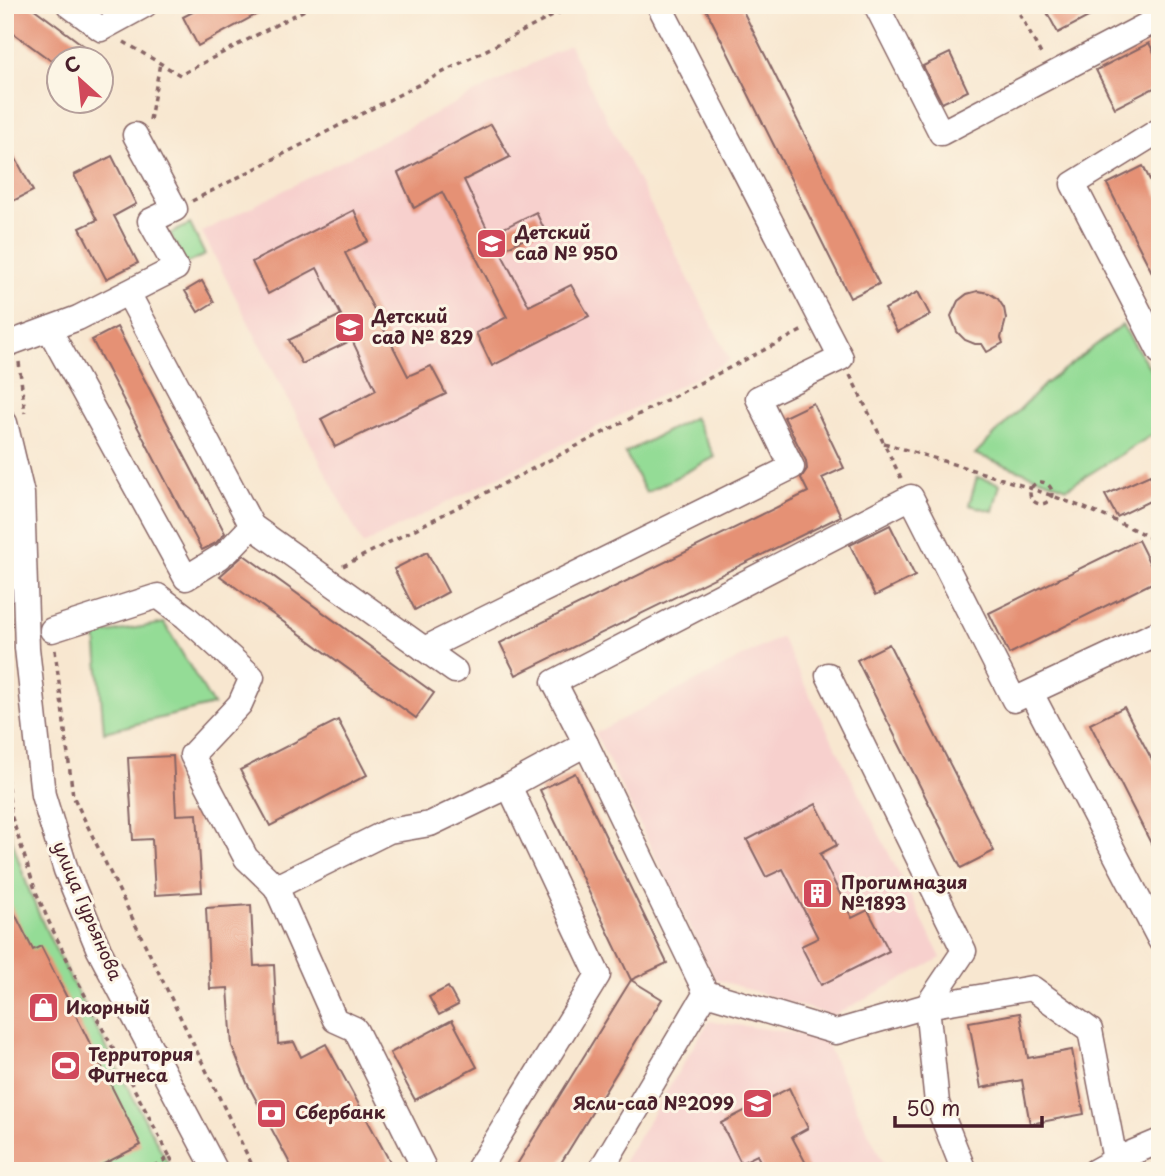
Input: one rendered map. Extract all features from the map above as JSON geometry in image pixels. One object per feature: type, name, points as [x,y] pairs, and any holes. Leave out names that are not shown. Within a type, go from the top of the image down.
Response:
[{"type":"street","points":[[69,5],[101,29],[145,5]]},
{"type":"street","points":[[424,649],[792,467],[758,398],[841,358],[659,5]]},
{"type":"street","points":[[876,5],[941,133],[1160,18]]},
{"type":"street","points":[[1160,130],[1073,184],[1160,352]]},
{"type":"street","points":[[11,343],[78,318],[176,268],[150,221],[175,209],[139,144]]},
{"type":"street","points":[[128,293],[251,526],[455,671]]},
{"type":"street","points":[[49,329],[186,578],[224,554],[251,526]]},
{"type":"street","name":"улица Гурьянова","points":[[16,422],[22,494],[27,648],[43,794],[65,870],[99,950],[216,1171]]},
{"type":"street","points":[[1160,642],[1155,634],[1014,700],[911,497],[554,682],[706,993],[836,1032],[927,1006],[1032,988],[1090,1030],[1105,1165],[1160,1141]]},
{"type":"street","points":[[52,630],[158,596],[186,617],[252,677],[240,704],[192,755],[246,858],[276,887],[335,1020],[355,1029],[423,1167],[422,1171]]},
{"type":"street","points":[[828,675],[964,951],[927,1006],[937,1103],[964,1171]]},
{"type":"street","points":[[1031,693],[1160,940]]},
{"type":"street","points":[[276,887],[389,831],[430,824],[509,786],[586,744]]},
{"type":"street","points":[[477,1171],[598,975],[509,786]]},
{"type":"street","points":[[600,1171],[706,993]]},
{"type":"path","points":[[101,29],[180,75],[314,5]]},
{"type":"path","points":[[175,209],[574,5]]},
{"type":"path","points":[[1015,5],[1052,75]]},
{"type":"path","points":[[139,144],[160,63]]},
{"type":"path","points":[[322,576],[822,321]]},
{"type":"path","points":[[11,343],[16,422]]},
{"type":"path","points":[[841,358],[911,497]]},
{"type":"path","points":[[884,443],[1051,496],[1126,524],[1160,543]]},
{"type":"path","points":[[1036,484],[1046,484],[1051,489],[1048,502],[1038,504],[1032,499],[1031,489],[1036,484]]},
{"type":"path","points":[[52,630],[73,796],[255,1171]]},
{"type":"path","points":[[5,757],[11,815],[48,922],[178,1171]]},
{"type":"path","points":[[145,1171],[170,1157]]},
{"type":"shaded area","points":[[569,45],[730,360],[363,545],[202,232]]},
{"type":"shaded area","points":[[781,637],[941,958],[833,1016],[715,979],[595,733]]},
{"type":"shaded area","name":"Ясли-сад №2099","points":[[709,1021],[823,1037],[887,1171],[618,1171]]},
{"type":"green space","points":[[190,224],[205,255],[185,264],[170,234]]},
{"type":"green space","points":[[1122,325],[1160,384],[1160,430],[1067,488],[975,454],[1045,384]]},
{"type":"green space","points":[[694,417],[715,457],[646,493],[625,453]]},
{"type":"green space","points":[[977,477],[1000,484],[993,511],[969,505]]},
{"type":"green space","points":[[164,623],[213,705],[104,732],[96,635]]},
{"type":"green space","points":[[5,809],[20,865],[41,918],[65,969],[172,1171],[5,1171]]},
{"type":"building","points":[[5,5],[29,5],[84,46],[46,46],[46,57],[5,27]]},
{"type":"building","points":[[206,5],[274,5],[198,46],[183,17]]},
{"type":"building","points":[[704,5],[740,5],[879,284],[850,298]]},
{"type":"building","points":[[1043,5],[1111,5],[1058,33]]},
{"type":"building","points":[[1149,43],[1160,64],[1160,85],[1115,108],[1096,70]]},
{"type":"building","points":[[950,53],[968,91],[942,103],[923,66]]},
{"type":"building","name":"Детский сад № 950","points":[[491,124],[510,157],[464,180],[490,235],[536,212],[544,229],[500,251],[529,306],[571,285],[589,316],[492,366],[476,333],[507,317],[442,192],[414,208],[398,173]]},
{"type":"building","points":[[5,138],[33,191],[5,205]]},
{"type":"building","points":[[112,156],[136,204],[114,216],[138,263],[106,279],[80,228],[97,220],[74,175]]},
{"type":"building","points":[[1143,166],[1160,200],[1160,288],[1107,184]]},
{"type":"building","name":"Детский сад № 829","points":[[354,210],[368,241],[345,253],[408,376],[431,366],[446,394],[335,447],[321,419],[376,390],[352,340],[302,364],[289,340],[341,315],[317,268],[268,294],[252,262]]},
{"type":"building","points":[[202,281],[214,302],[198,312],[185,291]]},
{"type":"building","points":[[978,291],[989,293],[998,299],[1004,308],[1006,319],[1001,338],[1003,343],[987,352],[982,344],[965,340],[957,332],[951,316],[958,301],[967,294]]},
{"type":"building","points":[[918,292],[930,315],[897,332],[885,309]]},
{"type":"building","points":[[117,327],[225,533],[216,543],[202,550],[92,340]]},
{"type":"building","points":[[813,403],[844,468],[822,478],[841,516],[516,675],[500,643],[808,492],[801,478],[807,469],[806,461],[784,417]]},
{"type":"building","points":[[1150,475],[1160,496],[1117,517],[1105,495]]},
{"type":"building","points":[[890,525],[915,576],[875,596],[850,545]]},
{"type":"building","points":[[1138,540],[1158,580],[1009,654],[989,613]]},
{"type":"building","points":[[427,552],[448,592],[415,610],[394,569]]},
{"type":"building","points":[[244,555],[434,693],[416,718],[220,576]]},
{"type":"building","points":[[889,644],[994,851],[961,868],[857,660]]},
{"type":"building","points":[[1124,707],[1160,775],[1160,861],[1090,724]]},
{"type":"building","points":[[338,720],[367,775],[270,826],[240,770]]},
{"type":"building","points":[[173,756],[176,815],[197,814],[202,892],[155,895],[152,839],[133,840],[128,758]]},
{"type":"building","points":[[575,773],[667,963],[631,980],[540,790]]},
{"type":"building","name":"Прогимназия №1893","points":[[816,804],[837,845],[820,854],[852,918],[868,910],[889,951],[821,985],[801,946],[818,938],[783,869],[766,877],[747,840]]},
{"type":"building","points":[[5,894],[33,950],[41,946],[141,1145],[90,1171],[5,1171]]},
{"type":"building","points":[[251,905],[254,966],[274,965],[278,1044],[294,1042],[301,1057],[326,1044],[395,1171],[294,1171],[247,1083],[232,1046],[228,988],[210,989],[206,908]]},
{"type":"building","points":[[631,980],[662,999],[556,1171],[513,1171]]},
{"type":"building","points":[[448,987],[458,1005],[439,1015],[429,997]]},
{"type":"building","points":[[1020,1013],[1028,1058],[1072,1050],[1084,1114],[1030,1124],[1022,1080],[981,1088],[969,1022]]},
{"type":"building","points":[[452,1020],[477,1067],[415,1100],[390,1053]]},
{"type":"building","points":[[789,1088],[808,1128],[792,1137],[810,1171],[765,1171],[757,1155],[741,1163],[721,1123]]},
{"type":"place","name":"Детский сад № 950","points":[[492,243]]},
{"type":"place","name":"Детский сад № 829","points":[[349,327]]},
{"type":"place","name":"Прогимназия №1893","points":[[818,893]]},
{"type":"place","name":"Икорный","points":[[43,1008]]},
{"type":"place","name":"Территория Фитнеса","points":[[65,1065]]},
{"type":"place","name":"Ясли-сад №2099","points":[[757,1104]]},
{"type":"place","name":"Сбербанк","points":[[272,1113]]}]
